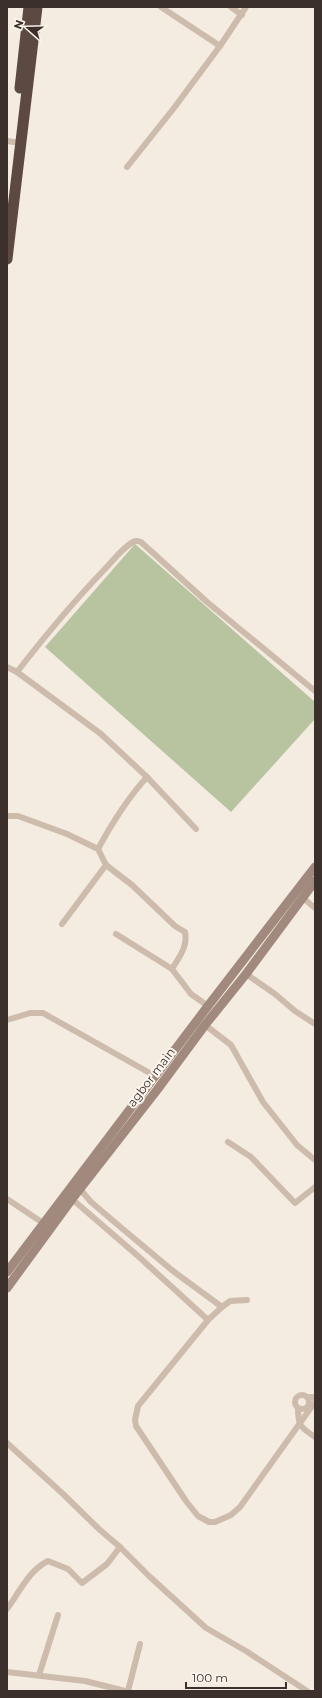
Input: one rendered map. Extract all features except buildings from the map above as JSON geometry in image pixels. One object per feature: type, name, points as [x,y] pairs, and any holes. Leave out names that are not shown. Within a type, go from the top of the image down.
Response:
[{"type":"highway","points":[[7,199],[10,141],[29,7]]},
{"type":"highway","points":[[7,259],[37,7]]},
{"type":"main road","name":"agbor main","points":[[7,1272],[315,867]]},
{"type":"main road","name":"agbor main","points":[[7,1288],[72,1199],[157,1090],[205,1025],[246,974],[315,881]]},
{"type":"street","points":[[161,7],[220,46]]},
{"type":"street","points":[[231,7],[242,15]]},
{"type":"street","points":[[127,167],[174,108],[220,46],[246,7]]},
{"type":"street","points":[[17,672],[51,628],[87,588],[120,553],[133,541],[137,541],[141,542],[207,602],[315,691]]},
{"type":"street","points":[[7,667],[17,672],[101,734],[147,777],[196,829]]},
{"type":"street","points":[[98,849],[107,831],[133,793],[147,777]]},
{"type":"street","points":[[7,816],[18,816],[67,834],[98,849],[106,865],[132,885],[175,926],[185,932],[187,941],[185,948],[172,969]]},
{"type":"street","points":[[62,924],[106,865]]},
{"type":"street","points":[[303,898],[315,908]]},
{"type":"street","points":[[116,934],[172,969],[191,994],[208,1006]]},
{"type":"street","points":[[246,974],[275,994],[295,1011],[315,1024]]},
{"type":"street","points":[[7,1020],[30,1013],[43,1014],[155,1076]]},
{"type":"street","points":[[205,1025],[231,1045],[263,1102],[297,1145],[315,1160]]},
{"type":"street","points":[[228,1142],[251,1157],[295,1203],[315,1187]]},
{"type":"street","points":[[80,1190],[118,1225],[131,1234],[173,1270],[222,1306]]},
{"type":"street","points":[[7,1199],[44,1223]]},
{"type":"street","points":[[72,1199],[138,1256],[208,1320]]},
{"type":"street","points":[[247,1300],[230,1301],[222,1306],[208,1320],[138,1406],[135,1420],[136,1426],[186,1501],[198,1516],[209,1522],[215,1522],[235,1512],[251,1493],[315,1402]]},
{"type":"street","points":[[315,1397],[307,1397],[302,1395],[296,1398],[295,1404],[298,1408],[299,1424],[301,1428],[315,1437]]},
{"type":"street","points":[[298,1408],[303,1409],[307,1406],[309,1402],[307,1397]]},
{"type":"street","points":[[7,1443],[120,1547],[148,1576],[206,1628],[246,1651],[307,1691]]},
{"type":"street","points":[[7,1609],[12,1599],[29,1577],[42,1564],[48,1561],[68,1569],[82,1583],[107,1564],[120,1547]]},
{"type":"street","points":[[39,1675],[58,1615]]},
{"type":"street","points":[[7,1672],[85,1681],[127,1691],[140,1644]]},
{"type":"green space","points":[[135,544],[315,702],[315,719],[231,812],[45,647]]}]
